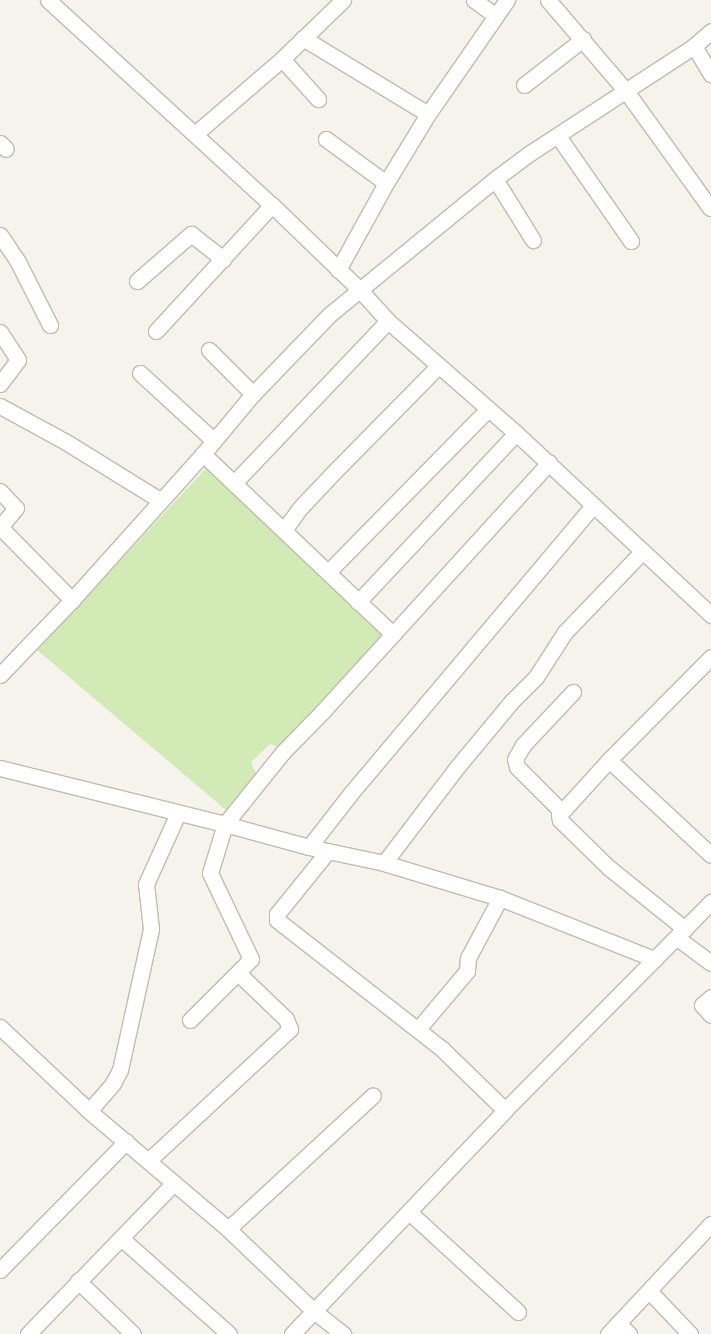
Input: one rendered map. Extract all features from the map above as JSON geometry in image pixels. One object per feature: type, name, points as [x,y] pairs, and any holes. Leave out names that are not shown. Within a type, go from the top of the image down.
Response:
[{"type":"street","points":[[48,0],[272,205],[359,289],[388,321],[516,433],[711,615]]},
{"type":"street","points":[[195,134],[282,59],[344,0]]},
{"type":"street","points":[[474,0],[496,16]]},
{"type":"street","points":[[338,270],[386,183],[428,114],[507,0]]},
{"type":"street","points":[[548,0],[626,91],[710,208]]},
{"type":"street","points":[[0,674],[72,600],[203,454],[253,394],[313,330],[359,289],[495,178],[694,46],[711,31]]},
{"type":"street","points":[[303,38],[428,114]]},
{"type":"street","points":[[524,85],[583,39]]},
{"type":"street","points":[[694,46],[711,74]]},
{"type":"street","points":[[282,59],[318,99]]},
{"type":"street","points":[[558,136],[631,241]]},
{"type":"street","points":[[326,139],[386,183]]},
{"type":"street","points":[[495,178],[533,240]]},
{"type":"street","points":[[156,331],[272,205]]},
{"type":"street","points":[[137,281],[191,234],[223,259]]},
{"type":"street","points":[[0,235],[17,260],[50,325]]},
{"type":"street","points":[[235,482],[388,321]]},
{"type":"street","points":[[0,332],[18,360],[0,384]]},
{"type":"street","points":[[208,350],[253,394]]},
{"type":"street","points":[[284,530],[300,508],[335,470],[439,365]]},
{"type":"street","points":[[140,374],[213,440]]},
{"type":"street","points":[[0,406],[66,442],[160,500]]},
{"type":"street","points":[[328,572],[488,409]]},
{"type":"street","points":[[358,602],[516,433]]},
{"type":"street","points":[[203,454],[235,482],[393,634]]},
{"type":"street","points":[[190,1020],[252,959],[209,869],[225,824],[282,753],[549,464]]},
{"type":"street","points":[[0,491],[16,508],[0,527],[72,600]]},
{"type":"street","points":[[309,847],[351,793],[593,506]]},
{"type":"street","points":[[384,863],[458,766],[512,701],[536,677],[565,632],[643,552]]},
{"type":"street","points":[[711,657],[561,811],[560,820],[587,848],[681,933],[711,963]]},
{"type":"street","points":[[561,811],[517,767],[514,759],[523,745],[572,692]]},
{"type":"street","points":[[609,760],[711,855]]},
{"type":"street","points":[[0,768],[309,847],[384,863],[500,898],[654,959]]},
{"type":"street","points":[[89,1111],[113,1083],[120,1070],[151,929],[146,884],[178,812]]},
{"type":"street","points":[[328,850],[277,914],[278,920],[442,1049],[505,1110]]},
{"type":"street","points":[[418,1029],[467,971],[468,958],[500,898]]},
{"type":"street","points":[[292,1334],[315,1312],[505,1110],[711,902]]},
{"type":"street","points":[[148,1161],[290,1029],[286,1019],[238,973]]},
{"type":"street","points":[[711,997],[702,1005],[711,1015]]},
{"type":"street","points":[[0,1027],[89,1111],[228,1229],[315,1312],[343,1334]]},
{"type":"street","points":[[228,1229],[373,1095]]},
{"type":"street","points":[[0,1270],[126,1142]]},
{"type":"street","points":[[34,1332],[78,1281],[174,1183]]},
{"type":"street","points":[[409,1212],[518,1312]]},
{"type":"street","points":[[630,1334],[613,1328],[650,1292],[710,1226]]},
{"type":"street","points":[[121,1238],[229,1334]]},
{"type":"street","points":[[78,1281],[133,1334]]},
{"type":"street","points":[[650,1292],[690,1334]]},
{"type":"green space","points":[[210,464],[388,635],[283,748],[270,744],[251,762],[258,778],[226,810],[37,650]]}]
